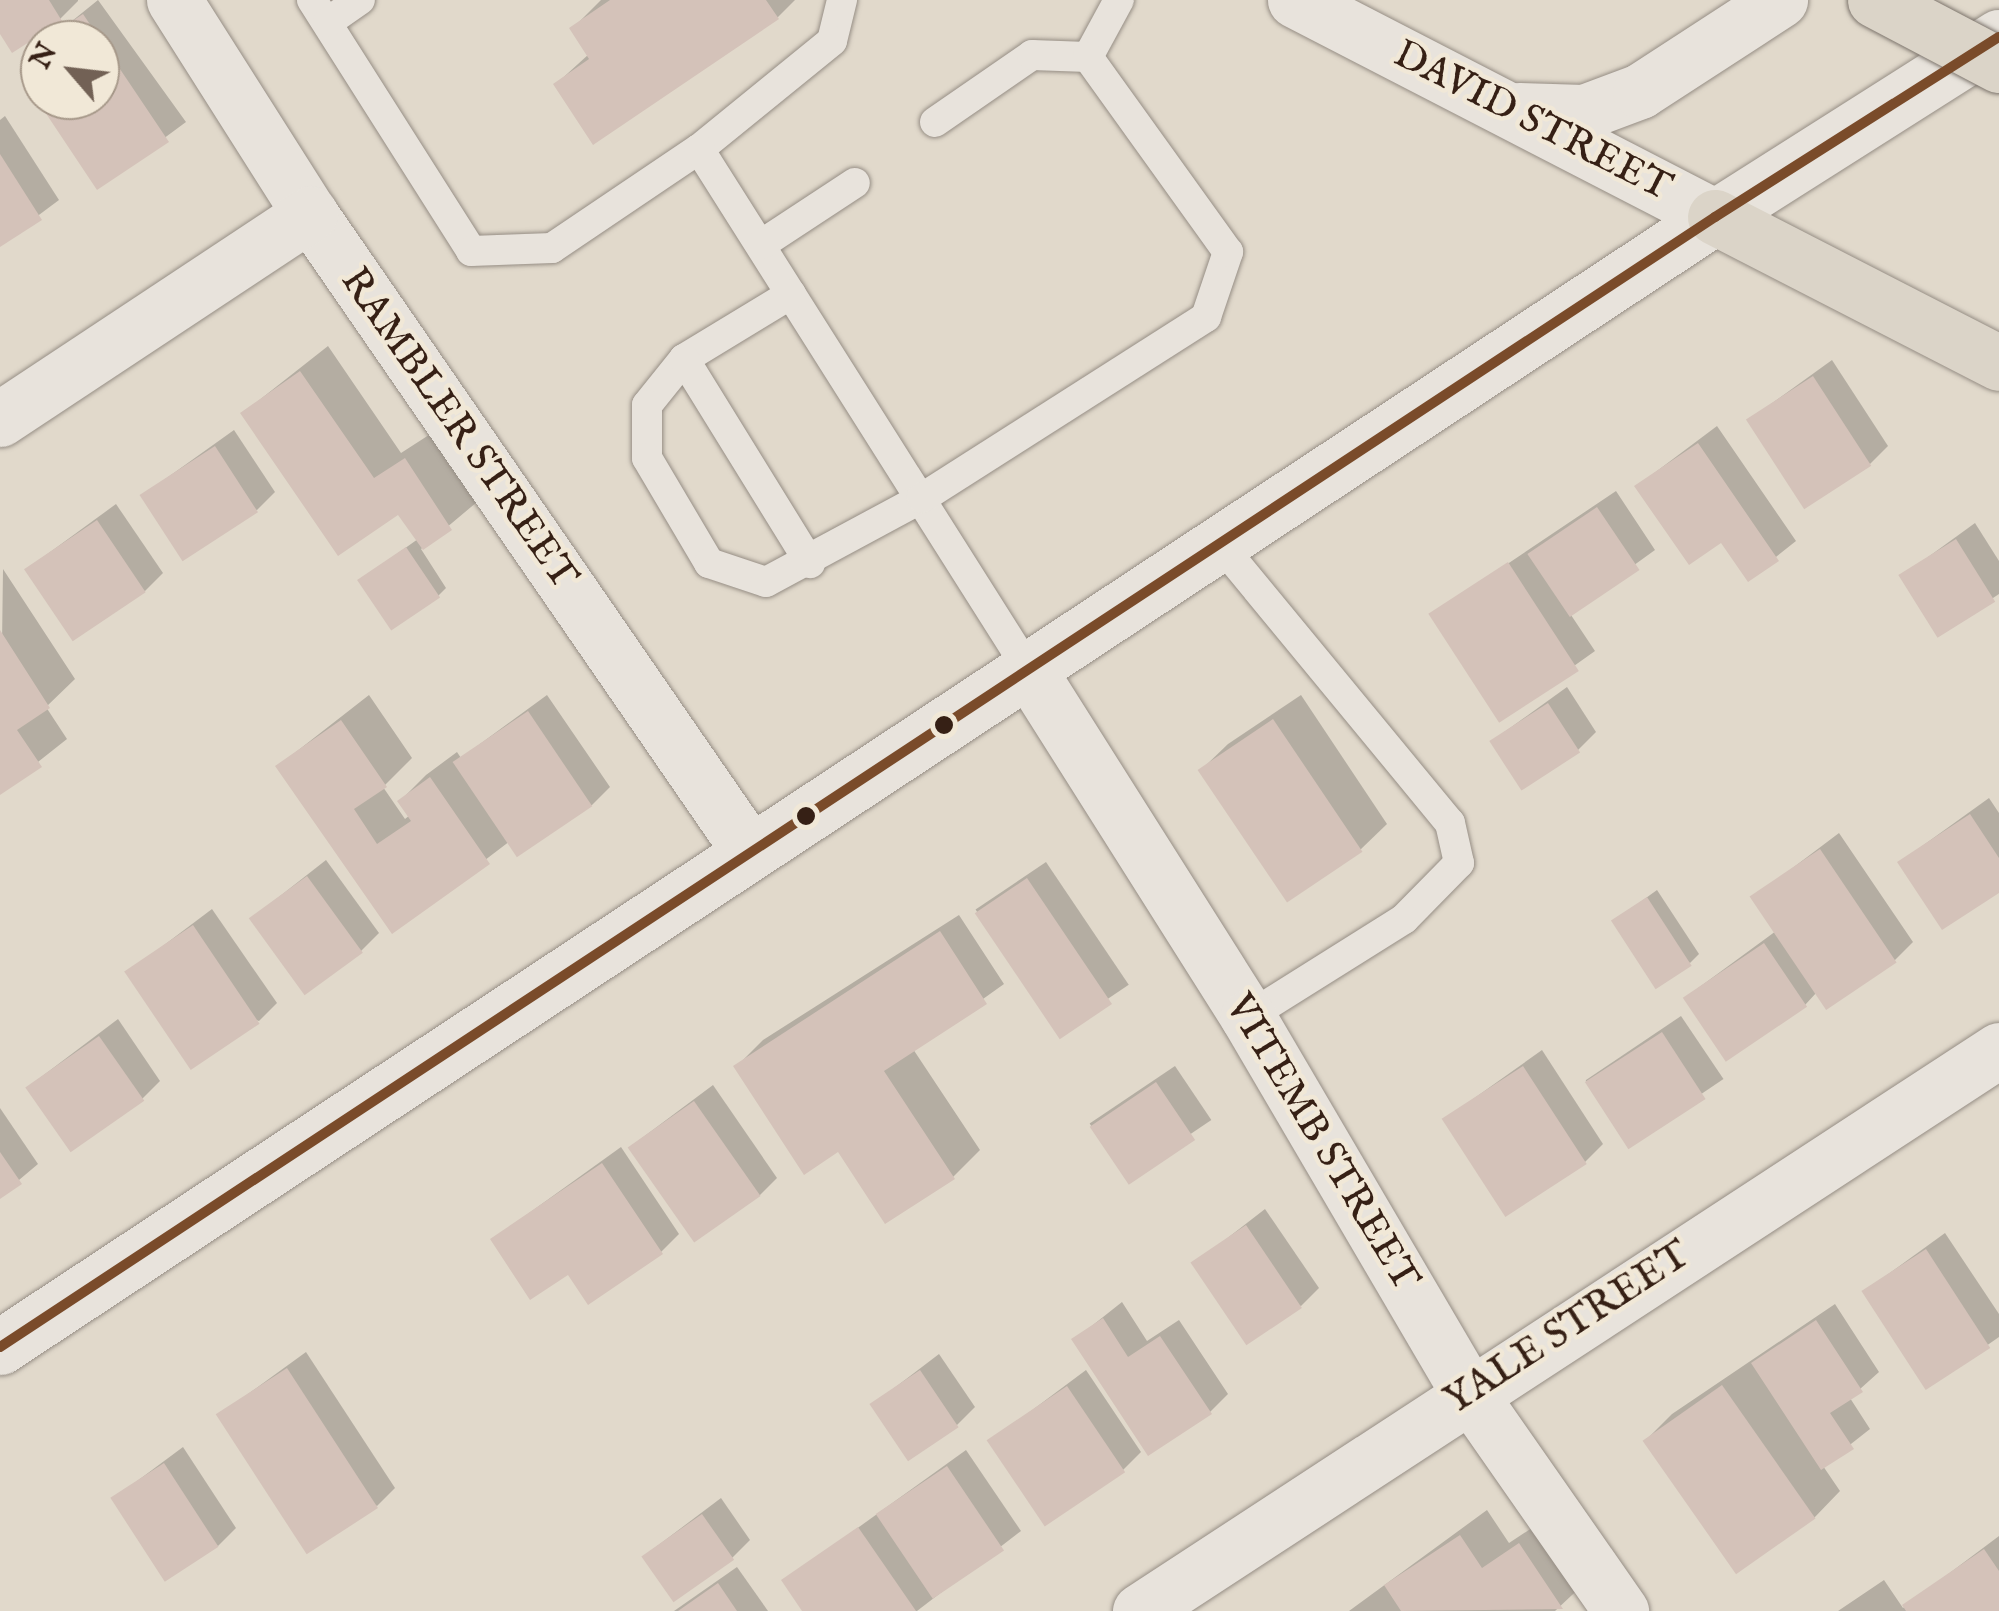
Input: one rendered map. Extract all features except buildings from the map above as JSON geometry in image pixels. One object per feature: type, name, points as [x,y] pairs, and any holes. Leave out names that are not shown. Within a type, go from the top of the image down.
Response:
[{"type":"highway","points":[[1875,0],[1999,65]]},
{"type":"highway","points":[[1714,217],[1999,363]]},
{"type":"street","name":"RAMBLER STREET","points":[[174,0],[310,214],[750,852]]},
{"type":"street","name":"DAVID STREET","points":[[1295,0],[1714,217]]},
{"type":"street","points":[[1510,110],[1584,112],[1640,90],[1780,0]]},
{"type":"street","points":[[0,1347],[1714,217],[1999,37]]},
{"type":"street","points":[[0,419],[310,214]]},
{"type":"street","name":"VITEMB STREET","points":[[1028,669],[1248,1017],[1468,1393],[1622,1611]]},
{"type":"street","name":"YALE STREET","points":[[1140,1611],[1468,1393],[1999,1050]]},
{"type":"lane","points":[[360,0],[320,11],[471,251],[552,248],[698,149],[832,41],[842,0]]},
{"type":"lane","points":[[1088,57],[1119,0]]},
{"type":"lane","points":[[935,122],[1032,55],[1088,57]]},
{"type":"lane","points":[[792,294],[684,359],[647,406],[647,458],[709,563],[766,582],[810,563],[922,498],[1206,317],[1228,252],[1088,57]]},
{"type":"lane","points":[[698,149],[762,244],[1028,669]]},
{"type":"lane","points":[[762,244],[854,183]]},
{"type":"lane","points":[[684,359],[810,563]]},
{"type":"lane","points":[[1220,543],[1450,823],[1459,864],[1404,919],[1248,1017]]},
{"type":"transit line","points":[[0,1347],[1715,217],[1999,37]]}]
